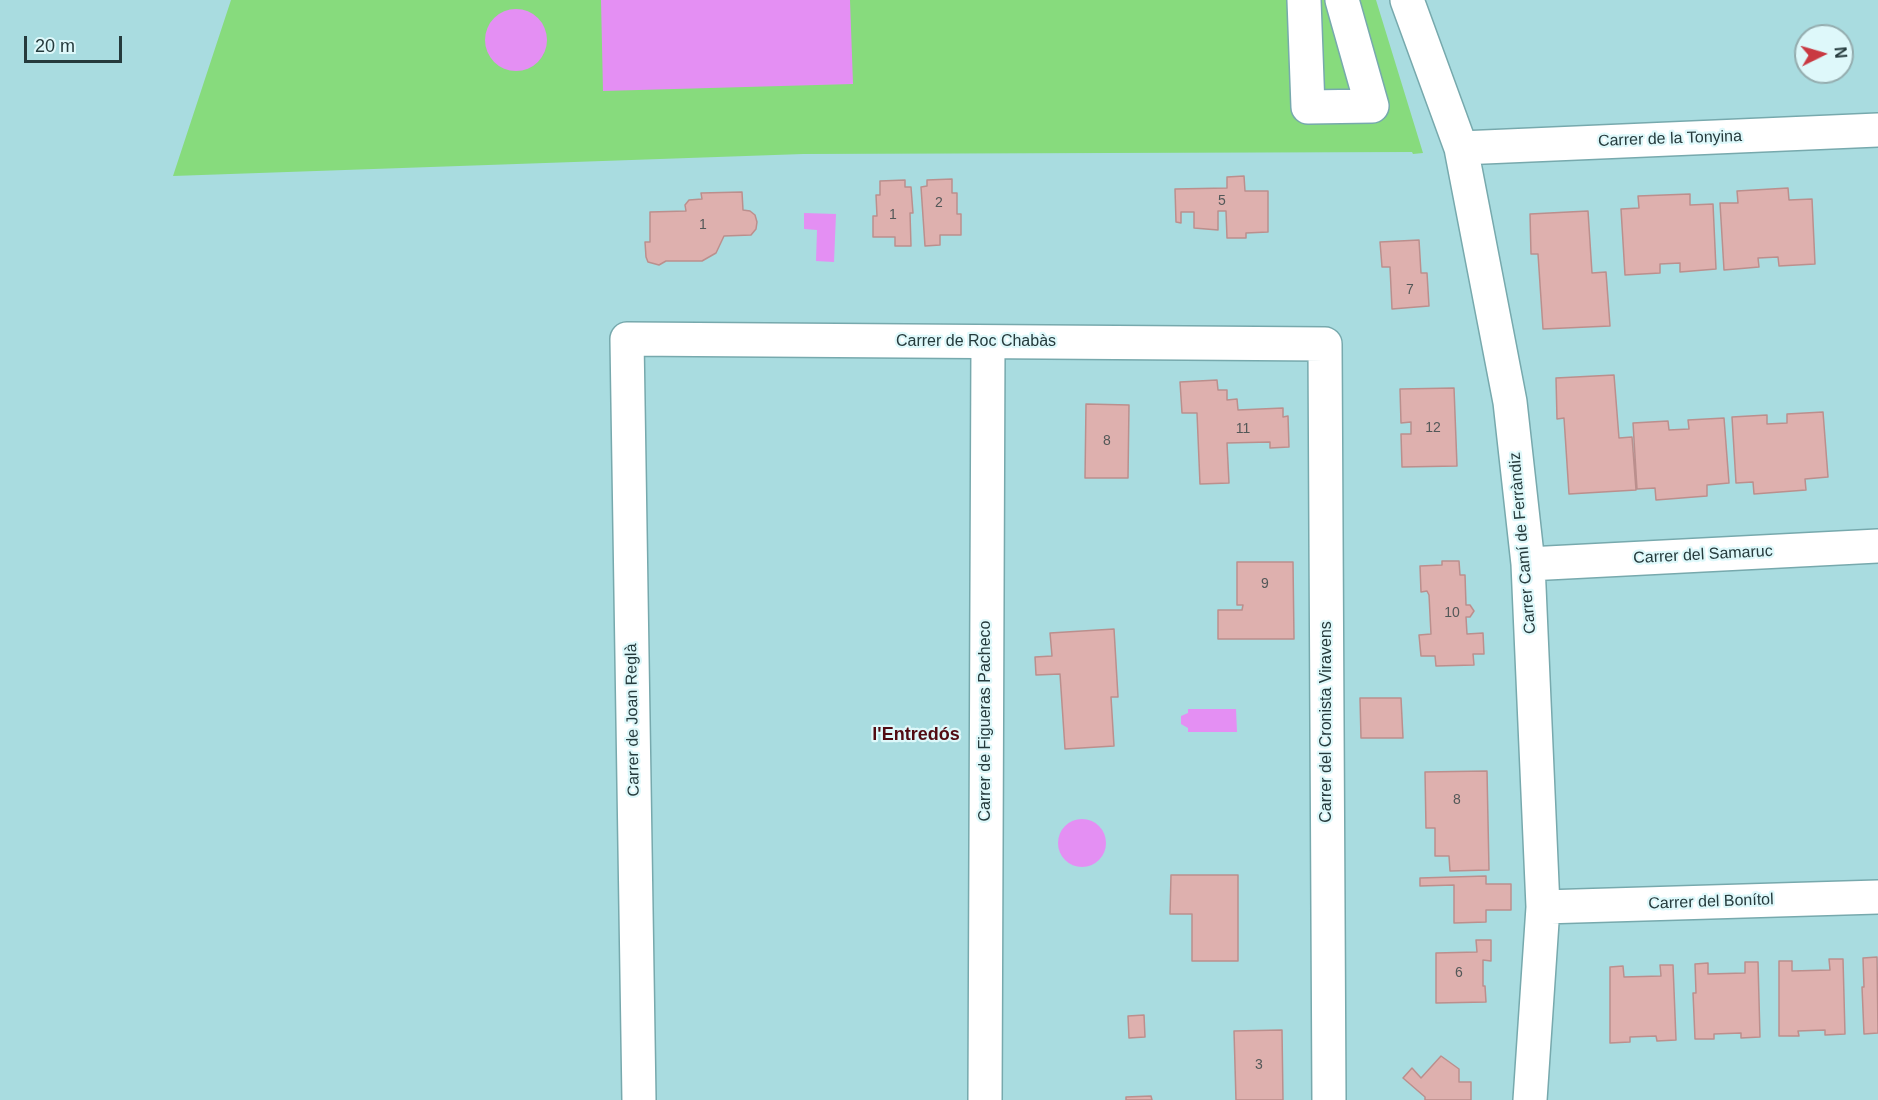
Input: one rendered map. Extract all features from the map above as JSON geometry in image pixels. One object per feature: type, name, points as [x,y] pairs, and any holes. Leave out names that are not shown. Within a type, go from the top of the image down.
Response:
[{"type":"street","points":[[1304,0],[1308,107],[1372,106],[1342,0]]},
{"type":"street","name":"Carrer Camí de Ferràndiz","points":[[1407,0],[1461,148],[1510,402],[1528,564],[1543,907],[1530,1100]]},
{"type":"street","name":"Carrer de la Tonyina","points":[[1461,148],[1878,130]]},
{"type":"street","name":"Carrer de Roc Chabàs","points":[[627,339],[1325,344]]},
{"type":"street","name":"Carrer de Joan Reglà","points":[[627,339],[639,1100]]},
{"type":"street","name":"Carrer de Figueras Pacheco","points":[[985,1100],[988,342]]},
{"type":"street","name":"Carrer del Cronista Viravens","points":[[1325,344],[1329,1100]]},
{"type":"street","name":"Carrer del Samaruc","points":[[1528,564],[1878,546]]},
{"type":"street","name":"Carrer del Bonítol","points":[[1543,907],[1878,897]]},
{"type":"green space","points":[[231,0],[1376,0],[1423,153],[803,154],[173,176]]},
{"type":"shaded area","points":[[601,0],[850,0],[853,84],[603,91]]},
{"type":"shaded area","points":[[516,9],[528,11],[538,18],[545,28],[547,40],[545,52],[538,62],[528,69],[516,71],[504,69],[494,62],[487,52],[485,40],[487,28],[494,18],[504,11]]},
{"type":"shaded area","points":[[804,213],[836,214],[834,262],[816,261],[817,230],[804,229]]},
{"type":"shaded area","points":[[1188,709],[1236,709],[1237,732],[1188,732],[1188,728],[1181,724],[1181,716],[1188,713]]},
{"type":"shaded area","points":[[1082,819],[1099,826],[1106,843],[1099,860],[1082,867],[1065,860],[1058,843],[1065,826]]},
{"type":"building","points":[[1244,176],[1245,191],[1268,191],[1268,232],[1246,233],[1246,238],[1227,238],[1226,211],[1218,211],[1218,230],[1194,228],[1194,212],[1181,212],[1181,223],[1176,222],[1175,189],[1227,188],[1227,177]]},
{"type":"building","points":[[952,179],[952,193],[957,193],[957,214],[961,214],[961,235],[940,235],[940,245],[925,246],[921,187],[927,186],[927,180]]},
{"type":"building","points":[[905,180],[905,187],[911,187],[913,213],[910,213],[911,246],[895,246],[895,237],[873,237],[873,216],[877,216],[876,195],[880,195],[880,181]]},
{"type":"building","points":[[1788,188],[1789,200],[1812,199],[1815,264],[1779,266],[1778,257],[1758,258],[1759,267],[1724,270],[1720,203],[1738,203],[1737,191]]},
{"type":"building","points":[[742,192],[743,210],[755,215],[757,222],[756,229],[751,235],[724,236],[716,253],[702,261],[666,261],[659,265],[648,262],[645,242],[650,242],[650,212],[686,211],[685,205],[689,200],[702,199],[701,193]]},
{"type":"building","points":[[1690,194],[1690,205],[1713,204],[1716,269],[1680,272],[1680,263],[1660,264],[1660,273],[1625,275],[1621,209],[1639,208],[1638,196]]},
{"type":"building","points":[[1588,211],[1592,273],[1606,272],[1610,326],[1543,329],[1538,254],[1531,254],[1530,214]]},
{"type":"building","points":[[1419,240],[1421,273],[1427,273],[1429,306],[1392,309],[1390,267],[1382,267],[1380,242]]},
{"type":"building","points":[[1614,375],[1619,438],[1632,437],[1636,490],[1569,494],[1564,418],[1557,419],[1556,378]]},
{"type":"building","points":[[1217,380],[1218,390],[1227,390],[1227,400],[1237,399],[1238,410],[1283,408],[1283,417],[1288,416],[1289,447],[1270,448],[1270,442],[1227,443],[1229,483],[1200,484],[1197,413],[1182,413],[1180,382]]},
{"type":"building","points":[[1454,388],[1457,466],[1402,467],[1401,434],[1411,434],[1411,422],[1401,423],[1400,389]]},
{"type":"building","points":[[1086,404],[1129,405],[1128,478],[1085,478]]},
{"type":"building","points":[[1823,412],[1828,477],[1805,479],[1806,490],[1754,494],[1753,482],[1736,483],[1732,417],[1767,415],[1767,424],[1787,423],[1787,414]]},
{"type":"building","points":[[1724,418],[1729,483],[1707,485],[1707,496],[1656,500],[1655,488],[1637,489],[1633,423],[1668,421],[1669,430],[1689,429],[1688,420]]},
{"type":"building","points":[[1442,561],[1459,561],[1460,575],[1465,575],[1466,605],[1470,605],[1474,611],[1470,617],[1466,617],[1467,634],[1483,633],[1484,654],[1473,654],[1474,665],[1436,666],[1435,656],[1421,656],[1419,635],[1431,634],[1429,595],[1427,591],[1421,592],[1420,566],[1442,565]]},
{"type":"building","points":[[1237,562],[1293,562],[1294,639],[1218,639],[1218,610],[1242,610],[1243,605],[1237,605]]},
{"type":"building","points":[[1114,629],[1118,697],[1111,697],[1114,746],[1065,749],[1060,674],[1036,675],[1035,657],[1052,656],[1050,633]]},
{"type":"building","points":[[1360,698],[1401,698],[1403,738],[1361,738]]},
{"type":"building","points":[[1487,771],[1489,870],[1450,871],[1449,856],[1435,856],[1435,828],[1426,828],[1425,772]]},
{"type":"building","points":[[1171,875],[1238,875],[1238,961],[1192,961],[1192,914],[1170,914]]},
{"type":"building","points":[[1486,876],[1486,884],[1511,884],[1511,910],[1486,910],[1486,922],[1454,923],[1454,885],[1420,886],[1420,878]]},
{"type":"building","points":[[1476,940],[1491,940],[1491,961],[1483,960],[1483,986],[1485,986],[1486,1002],[1436,1003],[1436,953],[1477,952]]},
{"type":"building","points":[[1877,957],[1878,1033],[1864,1034],[1863,958]]},
{"type":"building","points":[[1829,959],[1843,959],[1845,1034],[1825,1035],[1825,1030],[1798,1031],[1799,1036],[1779,1036],[1779,961],[1792,961],[1792,971],[1830,970]]},
{"type":"building","points":[[1745,962],[1758,962],[1760,1037],[1741,1038],[1741,1033],[1714,1034],[1714,1039],[1695,1039],[1693,993],[1696,993],[1695,964],[1708,963],[1708,974],[1745,973]]},
{"type":"building","points":[[1660,965],[1673,965],[1676,1040],[1657,1041],[1656,1036],[1630,1037],[1630,1042],[1610,1043],[1610,967],[1623,966],[1624,977],[1661,976]]},
{"type":"building","points":[[1144,1015],[1145,1037],[1129,1038],[1128,1016]]},
{"type":"building","points":[[1282,1030],[1283,1100],[1236,1100],[1234,1031]]},
{"type":"building","points":[[1441,1056],[1459,1069],[1459,1082],[1471,1082],[1471,1100],[1425,1100],[1425,1097],[1403,1078],[1412,1068],[1421,1078]]},
{"type":"building","points":[[1151,1096],[1152,1100],[1126,1100],[1126,1097]]},
{"type":"district","name":"l'Entredós","points":[[916,735]]}]
